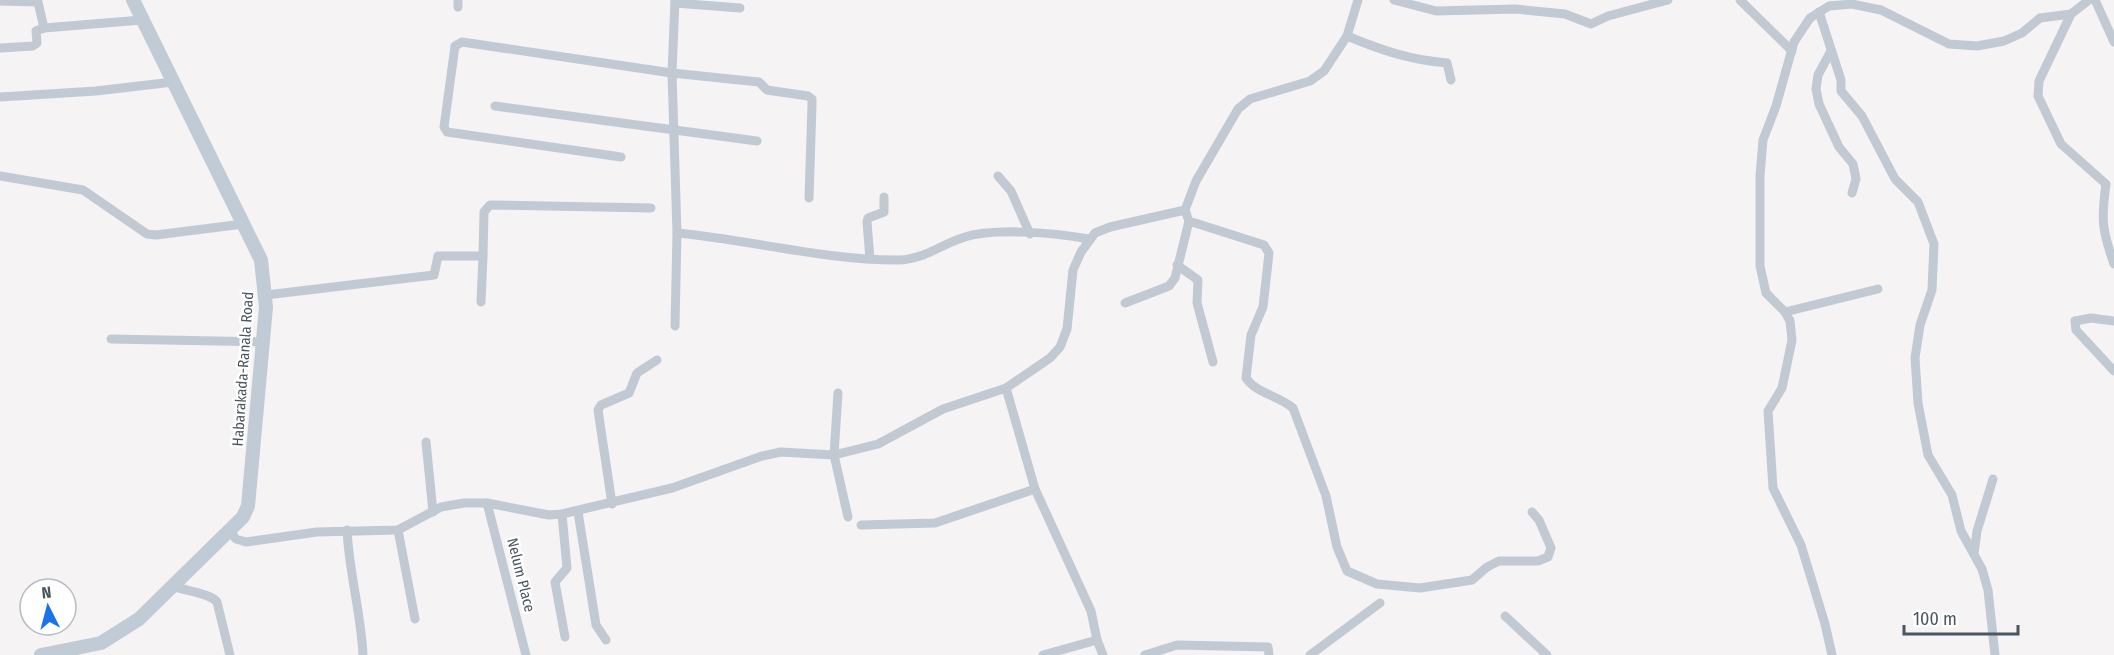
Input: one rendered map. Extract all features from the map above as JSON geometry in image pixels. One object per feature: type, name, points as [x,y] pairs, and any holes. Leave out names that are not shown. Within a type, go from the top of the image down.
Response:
[{"type":"main road","name":"Habarakada-Ranala Road","points":[[41,655],[78,652],[101,643],[139,619],[243,517],[248,506],[266,295],[261,260],[133,0]]},
{"type":"street","points":[[1125,303],[1169,286],[1189,221],[1185,210],[1196,181],[1230,118],[1244,102],[1310,81],[1324,71],[1347,36],[1358,0]]},
{"type":"street","points":[[1394,0],[1436,11],[1515,9],[1565,14],[1591,24],[1608,16],[1668,0]]},
{"type":"street","points":[[1740,0],[1792,51]]},
{"type":"street","points":[[2089,0],[2071,14],[2039,81],[2038,96],[2061,144],[2106,184],[2102,215],[2103,232],[2114,264]]},
{"type":"street","points":[[2095,0],[2114,42]]},
{"type":"street","points":[[0,1],[38,2],[44,28]]},
{"type":"street","points":[[675,326],[677,233],[672,73],[675,2],[740,8]]},
{"type":"street","points":[[1832,655],[1801,544],[1773,488],[1768,411],[1782,388],[1792,340],[1790,321],[1785,312],[1766,293],[1760,266],[1760,176],[1763,140],[1776,106],[1792,51],[1810,18],[1829,6],[1852,4],[1881,10],[1949,44],[1977,46],[2004,41],[2022,33],[2040,18],[2071,14]]},
{"type":"street","points":[[1819,12],[1841,80],[1841,91],[1862,116],[1895,179],[1918,202],[1934,244],[1932,290],[1920,325],[1916,358],[1918,402],[1928,455],[1952,495],[1961,531],[1974,554],[1988,590],[1995,655]]},
{"type":"street","points":[[0,48],[33,46],[37,42],[36,31],[44,28],[142,20]]},
{"type":"street","points":[[1347,36],[1391,54],[1420,61],[1447,63],[1451,80]]},
{"type":"street","points":[[621,157],[447,132],[444,127],[455,46],[462,42],[672,73],[759,82],[767,90],[801,94],[812,99],[809,198]]},
{"type":"street","points":[[1832,51],[1818,75],[1816,89],[1819,104],[1839,147],[1853,164],[1856,179],[1852,193]]},
{"type":"street","points":[[0,97],[96,91],[173,82]]},
{"type":"street","points":[[495,106],[757,141]]},
{"type":"street","points":[[0,176],[61,184],[83,190],[147,234],[156,235],[243,224]]},
{"type":"street","points":[[998,176],[1011,191],[1030,234]]},
{"type":"street","points":[[870,259],[867,222],[868,218],[884,212],[884,196]]},
{"type":"street","points":[[481,302],[484,212],[490,205],[651,208]]},
{"type":"street","points":[[229,530],[236,539],[246,542],[317,532],[398,530],[433,512],[464,503],[487,503],[549,515],[578,512],[672,488],[762,456],[781,452],[834,455],[878,444],[944,409],[1006,388],[1050,358],[1060,347],[1066,329],[1073,270],[1089,239],[1095,233],[1110,227],[1185,210]]},
{"type":"street","points":[[1189,221],[1264,245],[1269,252],[1263,307],[1251,335],[1246,378],[1252,387],[1283,399],[1293,408],[1326,496],[1337,547],[1347,571],[1377,584],[1420,588],[1459,584],[1472,580],[1487,567],[1499,561],[1538,561],[1548,557],[1551,548],[1539,520],[1532,512]]},
{"type":"street","points":[[677,233],[870,259],[909,260],[925,256],[962,238],[981,233],[1067,235],[1089,239]]},
{"type":"street","points":[[266,295],[434,275],[438,256],[483,256]]},
{"type":"street","points":[[1177,265],[1198,280],[1197,303],[1213,362]]},
{"type":"street","points":[[1785,312],[1878,289]]},
{"type":"street","points":[[2114,321],[2091,318],[2075,321],[2076,330],[2114,371]]},
{"type":"street","points":[[111,339],[263,342]]},
{"type":"street","points":[[612,504],[598,410],[601,405],[629,393],[637,373],[657,360]]},
{"type":"street","points":[[1006,388],[1035,489],[1091,611],[1097,640],[1103,655]]},
{"type":"street","points":[[838,393],[834,455],[848,517]]},
{"type":"street","points":[[426,442],[433,512]]},
{"type":"street","points":[[1974,554],[1977,531],[1993,479]]},
{"type":"street","points":[[861,525],[935,523],[1035,489]]},
{"type":"street","name":"Nelum Place","points":[[487,503],[526,655]]},
{"type":"street","points":[[578,512],[596,625],[606,640]]},
{"type":"street","points":[[562,514],[567,568],[555,582],[565,637]]},
{"type":"street","points":[[348,530],[349,559],[362,632],[363,655]]},
{"type":"street","points":[[398,530],[415,619]]},
{"type":"street","points":[[173,586],[214,598],[217,602],[230,655]]},
{"type":"street","points":[[1310,655],[1380,603]]},
{"type":"street","points":[[1505,616],[1547,655]]},
{"type":"street","points":[[1043,655],[1097,640]]},
{"type":"street","points":[[1145,655],[1177,645],[1268,647],[1269,655]]}]
